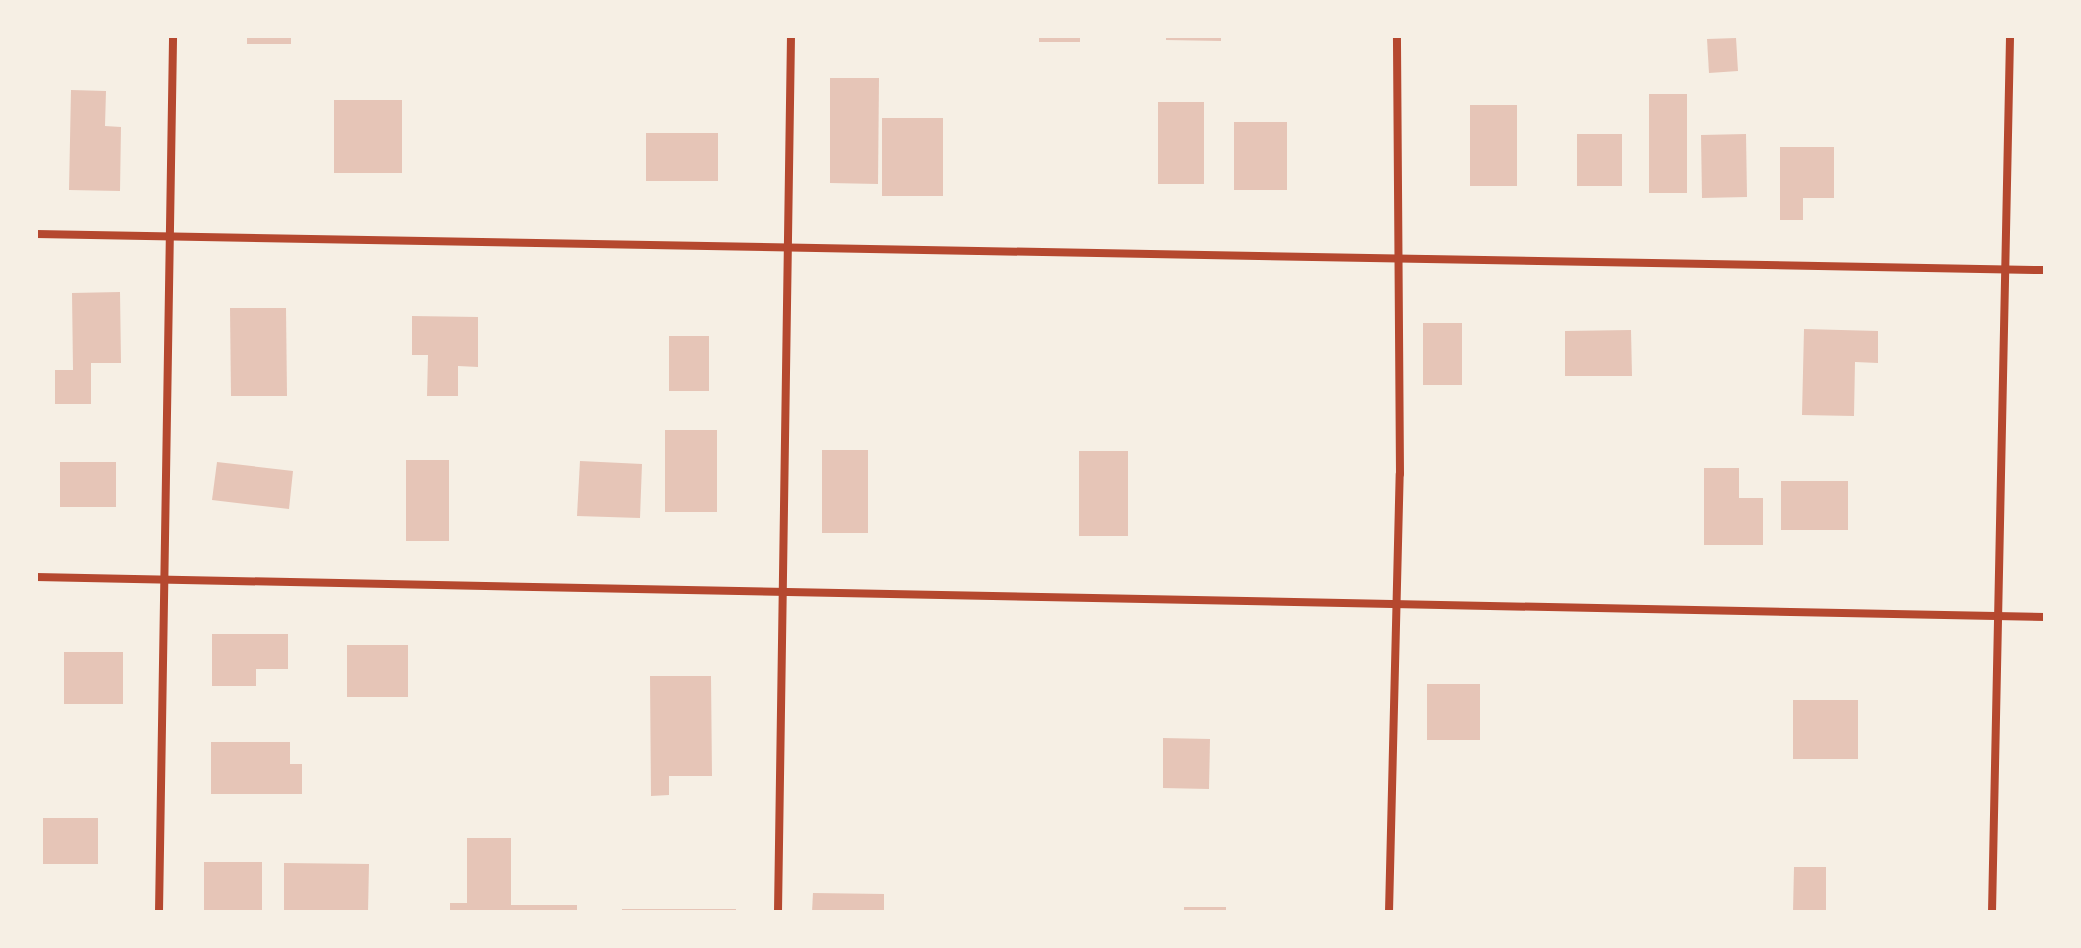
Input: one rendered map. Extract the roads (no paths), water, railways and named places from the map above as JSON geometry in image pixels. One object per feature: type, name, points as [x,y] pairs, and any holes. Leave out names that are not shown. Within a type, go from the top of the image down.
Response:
[{"type":"street","points":[[159,912],[167,237],[173,36]]},
{"type":"street","points":[[778,912],[791,36]]},
{"type":"street","points":[[1389,912],[1395,607],[1397,36]]},
{"type":"street","points":[[1992,912],[2010,36]]},
{"type":"street","points":[[36,234],[2045,270]]},
{"type":"street","points":[[36,577],[782,595],[2045,617]]}]
